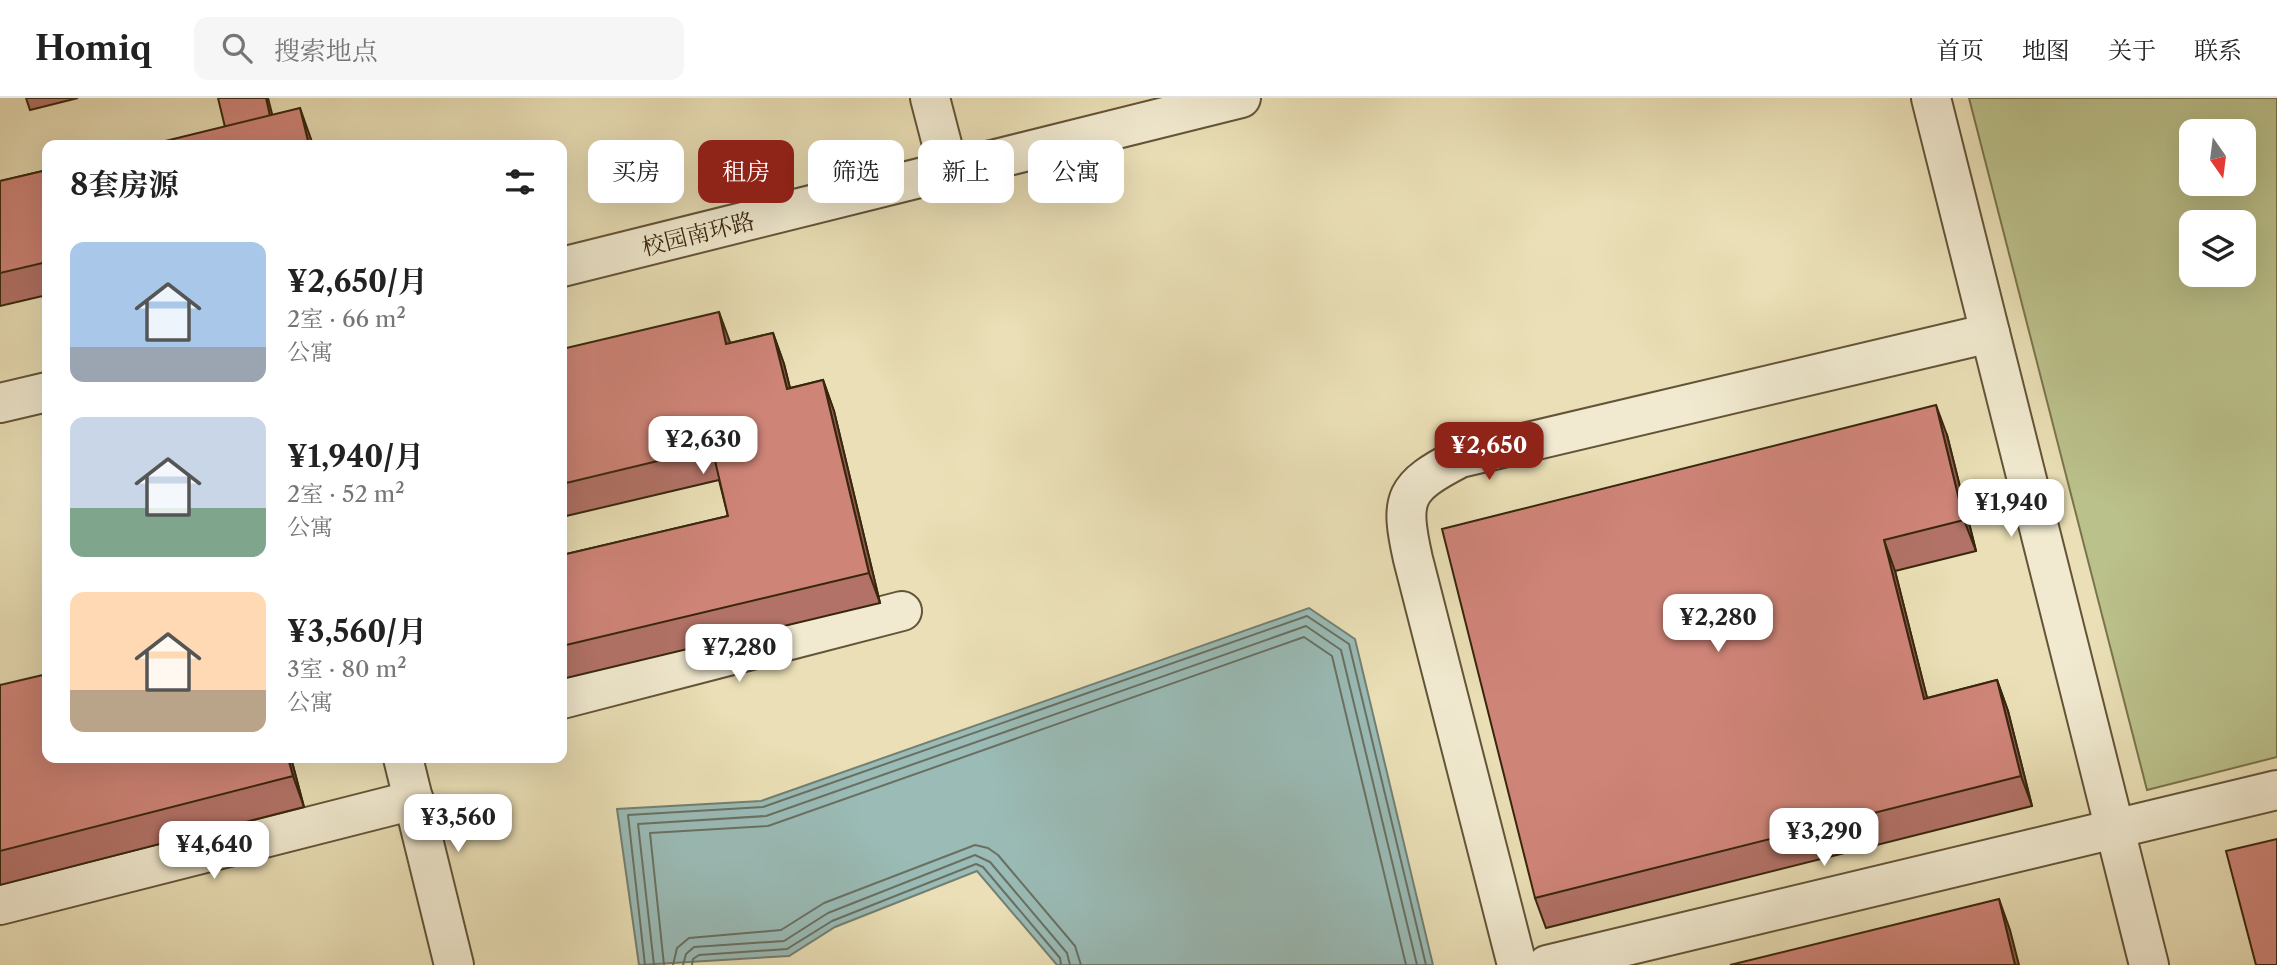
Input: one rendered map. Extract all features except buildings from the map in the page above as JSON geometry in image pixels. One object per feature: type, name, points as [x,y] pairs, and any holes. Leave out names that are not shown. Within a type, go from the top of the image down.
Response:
[{"type":"street","points":[[930,98],[941,140]]},
{"type":"street","name":"校园南环路","points":[[1014,151],[1150,108],[1241,98]]},
{"type":"street","points":[[1931,98],[2149,965]]},
{"type":"street","name":"校园南环路","points":[[567,266],[918,179]]},
{"type":"street","points":[[1517,965],[1413,559],[1405,523],[1410,495],[1425,476],[1460,458],[1990,333]]},
{"type":"street","points":[[0,403],[42,393]]},
{"type":"street","points":[[567,698],[902,611]]},
{"type":"street","points":[[404,763],[454,965]]},
{"type":"street","points":[[1547,965],[2277,790]]},
{"type":"street","points":[[0,905],[414,800]]},
{"type":"green space","points":[[1969,98],[2277,98],[2277,757],[2147,790]]},
{"type":"water","points":[[1309,608],[1355,639],[1433,965],[1057,965],[977,871],[835,927],[789,956],[639,965],[617,809],[761,801]]}]
